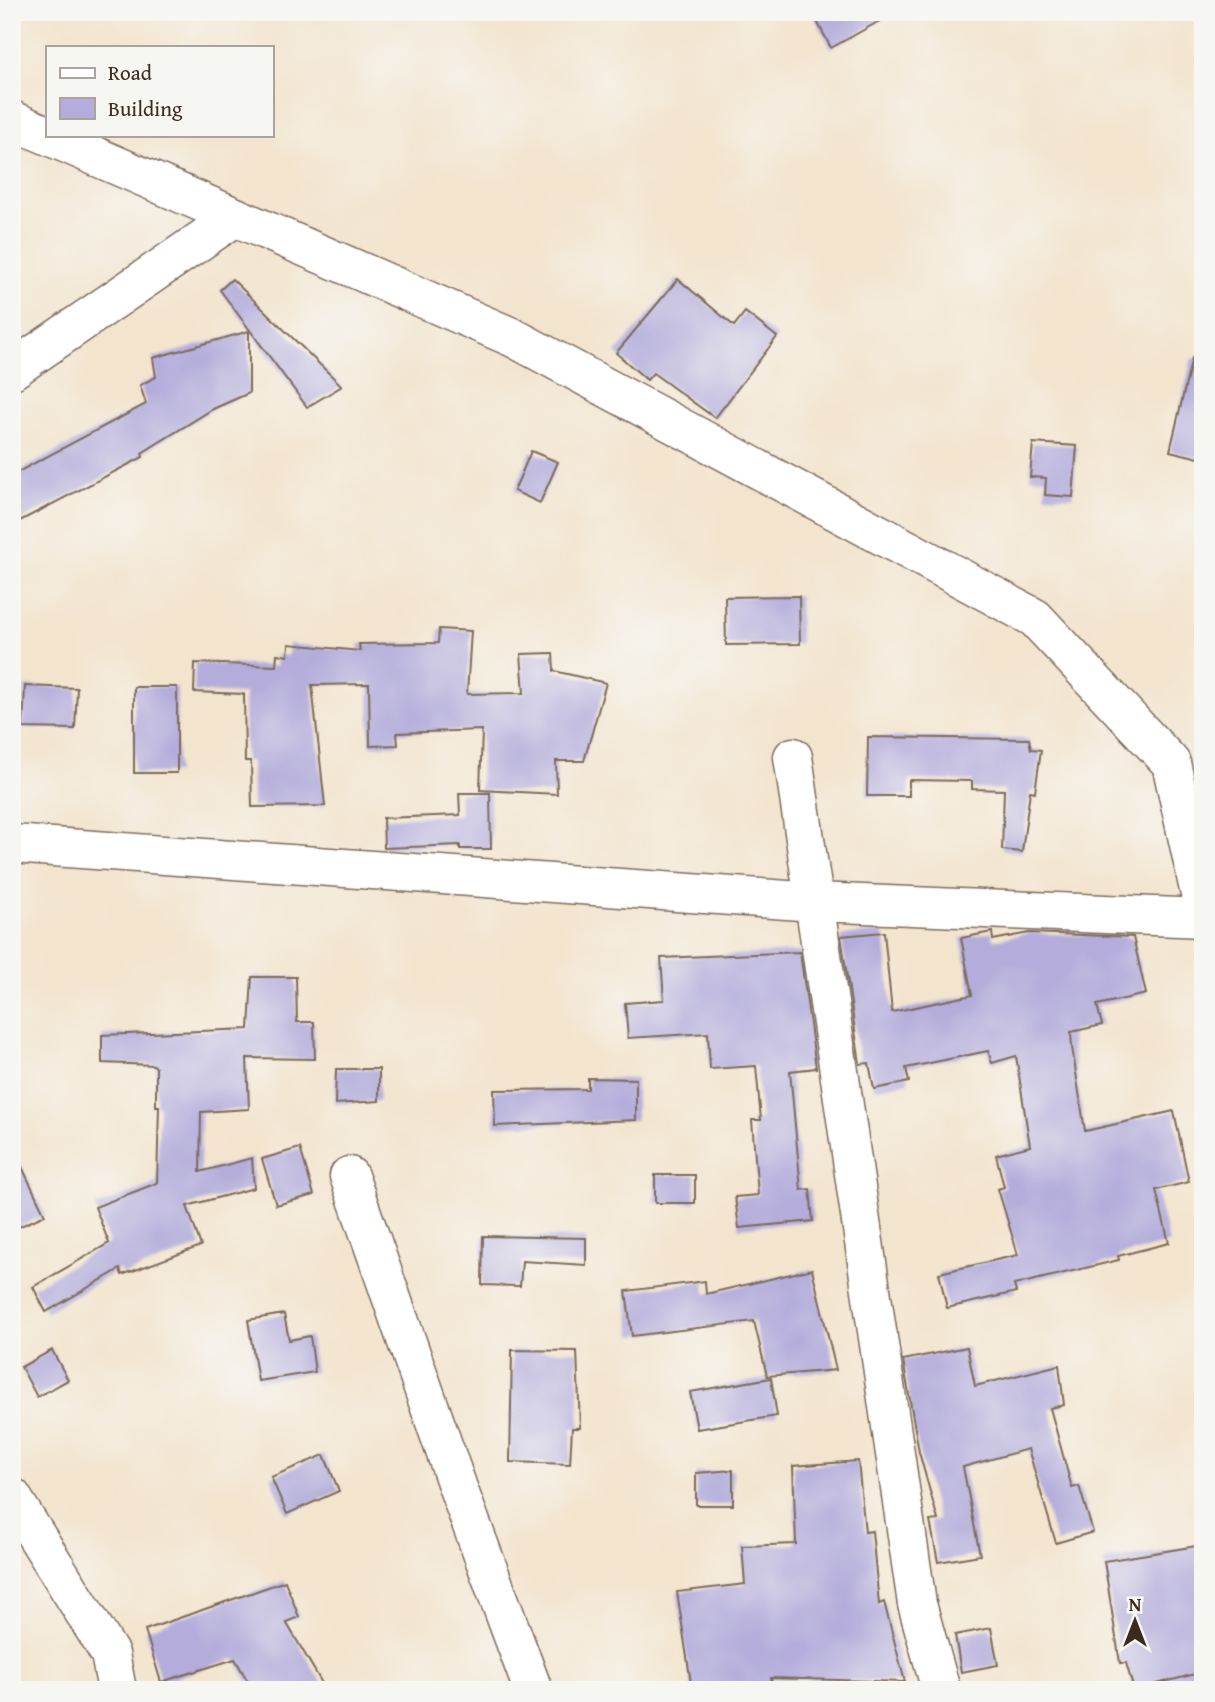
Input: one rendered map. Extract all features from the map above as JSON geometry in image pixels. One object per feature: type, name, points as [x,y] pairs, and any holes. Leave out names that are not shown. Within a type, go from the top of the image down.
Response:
[{"type":"street","points":[[12,120],[46,135]]},
{"type":"street","points":[[49,136],[514,338],[1035,618],[1171,763],[1203,908]]},
{"type":"street","points":[[12,370],[235,217]]},
{"type":"street","points":[[793,757],[918,1604],[941,1690]]},
{"type":"street","points":[[12,844],[814,902],[1203,918]]},
{"type":"street","points":[[349,1176],[458,1488],[533,1690]]},
{"type":"street","points":[[12,1497],[110,1654],[117,1690]]},
{"type":"building","points":[[812,12],[896,12],[831,48]]},
{"type":"building","points":[[232,279],[342,386],[307,407],[220,290]]},
{"type":"building","points":[[678,279],[734,326],[745,312],[777,337],[715,418],[653,373],[647,380],[616,353]]},
{"type":"building","points":[[249,331],[249,393],[213,409],[142,453],[143,457],[12,525],[12,475],[146,404],[140,385],[156,377],[153,358]]},
{"type":"building","points":[[1192,358],[1203,360],[1203,459],[1170,451]]},
{"type":"building","points":[[1033,443],[1077,446],[1073,497],[1045,495],[1046,478],[1030,477]]},
{"type":"building","points":[[531,451],[558,462],[540,503],[514,491]]},
{"type":"building","points":[[799,596],[800,644],[726,645],[725,597]]},
{"type":"building","points":[[439,629],[471,631],[467,694],[524,693],[521,654],[553,653],[554,671],[606,683],[584,761],[556,761],[557,794],[480,790],[482,730],[397,733],[398,745],[370,746],[369,684],[312,685],[325,806],[252,807],[251,761],[245,761],[244,694],[194,692],[195,663],[276,666],[277,654],[288,656],[289,644],[360,651],[359,644],[438,643]]},
{"type":"building","points":[[25,686],[77,688],[75,729],[23,728]]},
{"type":"building","points":[[134,687],[177,687],[177,773],[134,773]]},
{"type":"building","points":[[868,737],[1029,739],[1031,749],[1041,750],[1035,792],[1030,791],[1022,852],[1002,850],[1004,790],[972,789],[972,781],[909,780],[909,796],[867,796]]},
{"type":"building","points":[[459,793],[490,793],[491,849],[460,849],[460,845],[384,848],[383,818],[460,815]]},
{"type":"building","points":[[884,932],[892,1012],[972,995],[961,938],[992,932],[993,940],[1029,933],[1133,937],[1146,994],[1097,1005],[1102,1025],[1071,1032],[1072,1047],[1085,1131],[1174,1111],[1189,1182],[1156,1190],[1169,1243],[1118,1256],[1119,1260],[1014,1285],[1016,1292],[947,1308],[939,1273],[1018,1255],[998,1189],[1004,1187],[996,1155],[1030,1146],[1016,1056],[992,1063],[988,1051],[906,1068],[909,1082],[874,1089],[869,1063],[860,1064],[841,936]]},
{"type":"building","points":[[800,952],[816,1068],[790,1071],[801,1190],[810,1189],[813,1221],[739,1228],[735,1197],[758,1195],[752,1120],[761,1120],[756,1066],[710,1069],[708,1033],[628,1038],[625,1003],[664,1000],[661,958]]},
{"type":"building","points":[[252,977],[296,977],[297,1022],[314,1022],[315,1059],[247,1058],[249,1109],[201,1112],[200,1172],[252,1158],[254,1188],[187,1206],[201,1246],[122,1275],[120,1269],[46,1312],[33,1287],[109,1243],[95,1207],[157,1183],[159,1106],[156,1106],[156,1068],[154,1065],[102,1063],[102,1035],[249,1029]]},
{"type":"building","points":[[336,1069],[379,1069],[379,1101],[335,1104]]},
{"type":"building","points":[[588,1078],[636,1079],[636,1120],[495,1126],[494,1090],[588,1089]]},
{"type":"building","points":[[12,1146],[45,1215],[12,1230]]},
{"type":"building","points":[[300,1148],[314,1195],[276,1205],[262,1159]]},
{"type":"building","points":[[655,1175],[695,1175],[695,1203],[655,1203]]},
{"type":"building","points":[[483,1236],[586,1238],[586,1265],[522,1261],[520,1286],[482,1285]]},
{"type":"building","points":[[812,1269],[836,1370],[767,1376],[754,1321],[632,1336],[626,1291],[705,1281],[706,1294]]},
{"type":"building","points":[[284,1314],[289,1340],[310,1336],[315,1372],[258,1381],[248,1320]]},
{"type":"building","points":[[967,1347],[975,1386],[1059,1365],[1064,1405],[1050,1408],[1072,1488],[1079,1486],[1093,1532],[1056,1543],[1028,1449],[963,1467],[980,1555],[938,1562],[930,1521],[938,1520],[919,1452],[903,1360]]},
{"type":"building","points":[[52,1350],[68,1380],[37,1397],[21,1367]]},
{"type":"building","points":[[512,1350],[577,1351],[580,1428],[572,1428],[570,1464],[510,1462]]},
{"type":"building","points":[[771,1378],[777,1416],[697,1429],[690,1392]]},
{"type":"building","points":[[324,1455],[339,1491],[287,1514],[271,1477]]},
{"type":"building","points":[[858,1461],[865,1532],[872,1531],[879,1604],[884,1602],[905,1682],[771,1678],[772,1686],[692,1690],[677,1592],[745,1584],[742,1546],[796,1544],[793,1466]]},
{"type":"building","points":[[733,1470],[733,1505],[696,1505],[696,1473]]},
{"type":"building","points":[[1203,1545],[1203,1672],[1134,1690],[1126,1663],[1120,1663],[1104,1561]]},
{"type":"building","points":[[285,1581],[299,1617],[286,1622],[326,1690],[253,1690],[235,1659],[161,1682],[145,1630]]},
{"type":"building","points":[[991,1628],[998,1665],[961,1672],[955,1635]]}]
